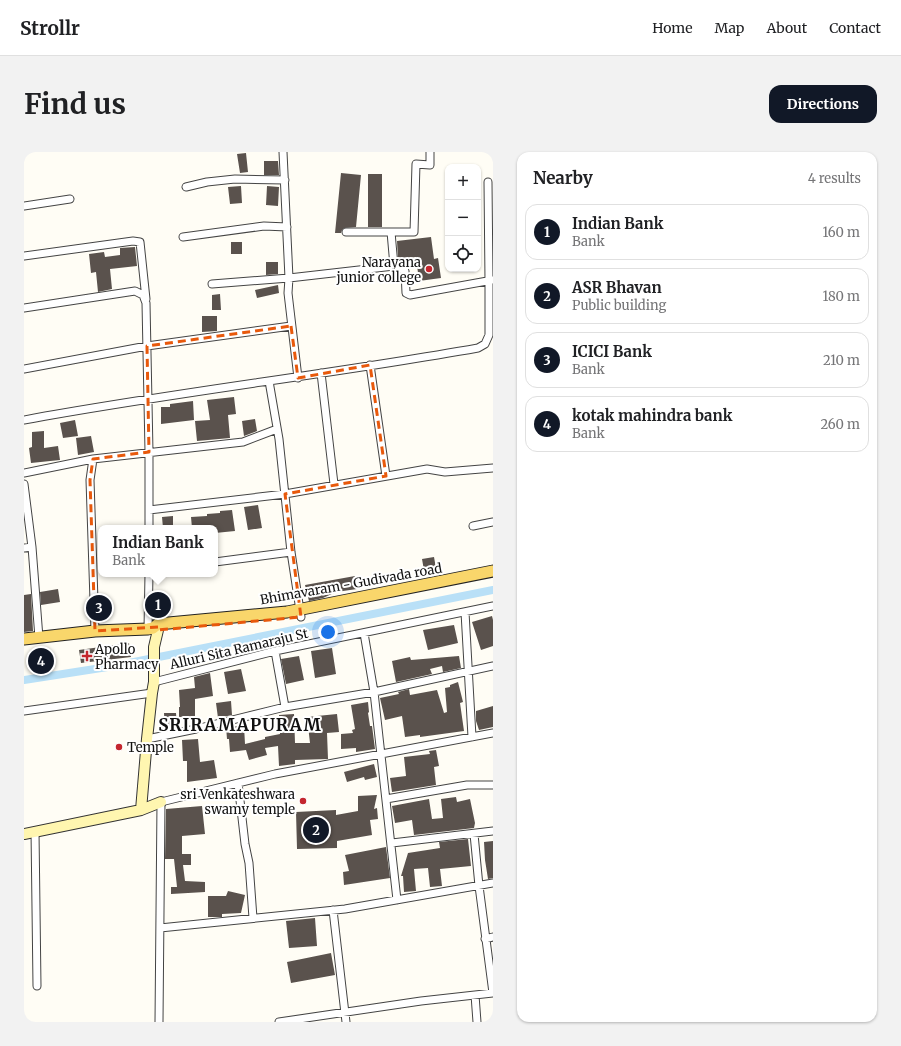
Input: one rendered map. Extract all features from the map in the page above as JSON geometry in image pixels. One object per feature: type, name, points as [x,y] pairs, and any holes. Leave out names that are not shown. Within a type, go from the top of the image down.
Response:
[{"type":"main road","name":"Bhimavaram - Gudivada road","points":[[301,613],[493,571]]},
{"type":"main road","name":"Bhimavaram - Gudivada road","points":[[24,639],[95,631],[154,628],[287,612],[301,613],[493,579]]},
{"type":"main road","points":[[134,811],[147,739],[155,677],[154,628]]},
{"type":"main road","points":[[24,834],[134,811],[161,802]]},
{"type":"street","points":[[284,152],[289,278],[288,293],[298,378]]},
{"type":"street","points":[[346,232],[414,232],[416,164],[430,165],[430,152]]},
{"type":"street","points":[[186,187],[235,178],[285,180]]},
{"type":"street","points":[[24,420],[148,399],[298,378],[478,348],[485,344],[489,335],[491,281],[488,182]]},
{"type":"street","points":[[24,206],[70,199]]},
{"type":"street","points":[[183,237],[264,226],[287,227]]},
{"type":"street","points":[[391,232],[394,266]]},
{"type":"street","points":[[24,256],[133,241],[140,242],[146,303],[149,525]]},
{"type":"street","points":[[212,284],[289,278],[394,266],[405,271],[404,290],[410,295],[491,281]]},
{"type":"street","points":[[24,308],[135,291],[143,294],[146,303]]},
{"type":"street","points":[[24,369],[147,346],[292,326]]},
{"type":"street","points":[[370,365],[386,476]]},
{"type":"street","points":[[321,373],[334,484]]},
{"type":"street","points":[[269,381],[277,429],[291,552],[301,613]]},
{"type":"street","points":[[24,473],[93,459],[243,442],[277,429]]},
{"type":"street","points":[[93,459],[90,480],[95,631]]},
{"type":"street","points":[[149,510],[284,494],[334,484],[427,469],[445,472],[493,468]]},
{"type":"street","points":[[24,484],[32,547],[39,638]]},
{"type":"street","points":[[473,526],[493,522]]},
{"type":"street","points":[[24,548],[32,547]]},
{"type":"street","points":[[218,562],[291,552]]},
{"type":"street","points":[[149,577],[154,628]]},
{"type":"street","name":"Alluri Sita Ramaraju St","points":[[155,677],[493,606]]},
{"type":"street","points":[[465,612],[472,736]]},
{"type":"street","points":[[364,633],[374,692],[392,843],[397,900]]},
{"type":"street","points":[[275,651],[285,707]]},
{"type":"street","points":[[147,739],[196,729],[285,707],[374,692],[493,666]]},
{"type":"street","points":[[24,712],[152,693]]},
{"type":"street","points":[[159,1022],[161,802],[275,774],[493,733]]},
{"type":"street","points":[[238,783],[245,844],[249,863],[253,918]]},
{"type":"street","points":[[386,799],[467,785],[493,784]]},
{"type":"street","points":[[35,831],[37,986]]},
{"type":"street","points":[[392,843],[493,831]]},
{"type":"street","points":[[280,1022],[421,1001],[493,993],[485,939],[474,834]]},
{"type":"street","points":[[160,928],[333,910],[493,883]]},
{"type":"street","points":[[333,910],[346,1022]]},
{"type":"street","points":[[485,939],[493,937]]},
{"type":"street","points":[[475,995],[477,1022]]},
{"type":"highlighted area","points":[[291,326],[298,378],[370,365],[386,476],[285,494],[301,617],[158,630],[158,627],[95,631],[90,480],[93,459],[149,452],[147,346]]},
{"type":"building","points":[[246,153],[248,172],[240,173],[237,154]]},
{"type":"building","points":[[264,161],[278,161],[279,175],[264,175]]},
{"type":"building","points":[[341,173],[361,175],[356,227],[344,228],[341,233],[335,233]]},
{"type":"building","points":[[368,174],[382,174],[382,227],[368,227]]},
{"type":"building","points":[[241,186],[242,203],[230,204],[228,187]]},
{"type":"building","points":[[267,186],[279,187],[278,206],[266,205]]},
{"type":"building","points":[[431,237],[434,259],[438,258],[441,278],[419,281],[416,257],[398,259],[397,241]]},
{"type":"building","points":[[231,242],[242,242],[242,254],[231,254]]},
{"type":"building","points":[[135,247],[137,266],[110,269],[112,289],[98,292],[96,272],[91,273],[89,254],[104,252],[105,257],[120,255],[120,248]]},
{"type":"building","points":[[266,262],[278,262],[278,274],[266,275]]},
{"type":"building","points":[[278,285],[279,293],[257,298],[255,290]]},
{"type":"building","points":[[220,294],[221,310],[212,310],[212,295]]},
{"type":"building","points":[[202,316],[217,316],[217,331],[202,332]]},
{"type":"building","points":[[234,397],[236,414],[228,415],[230,438],[197,441],[195,421],[210,420],[207,400]]},
{"type":"building","points":[[193,401],[194,420],[161,424],[161,407],[170,407],[170,404]]},
{"type":"building","points":[[255,419],[257,431],[244,436],[242,421]]},
{"type":"building","points":[[75,420],[78,436],[63,438],[60,423]]},
{"type":"building","points":[[44,431],[44,448],[58,446],[60,460],[31,463],[29,448],[32,447],[32,432]]},
{"type":"building","points":[[91,436],[94,452],[78,455],[76,438]]},
{"type":"building","points":[[258,505],[262,528],[248,530],[244,507]]},
{"type":"building","points":[[232,510],[235,531],[218,533],[218,525],[192,525],[191,517],[207,516],[207,514],[220,513],[220,511]]},
{"type":"building","points":[[173,516],[173,525],[163,525],[162,517]]},
{"type":"building","points":[[434,557],[437,574],[425,576],[422,559]]},
{"type":"building","points":[[355,576],[357,589],[336,592],[323,598],[309,601],[305,585]]},
{"type":"building","points":[[58,589],[60,602],[41,605],[40,592]]},
{"type":"building","points":[[31,594],[33,631],[24,632],[24,595]]},
{"type":"building","points":[[492,616],[493,646],[481,650],[472,622]]},
{"type":"building","points":[[454,625],[458,643],[428,650],[423,630]]},
{"type":"building","points":[[129,643],[131,657],[81,663],[79,650]]},
{"type":"building","points":[[332,648],[336,674],[315,678],[311,651]]},
{"type":"building","points":[[299,656],[304,680],[286,684],[281,659]]},
{"type":"building","points":[[459,656],[461,668],[443,672],[442,666],[430,669],[432,674],[396,682],[392,661],[410,657],[411,660]]},
{"type":"building","points":[[241,669],[246,691],[228,694],[224,672]]},
{"type":"building","points":[[210,673],[213,696],[195,699],[195,717],[179,717],[179,690],[195,688],[194,677]]},
{"type":"building","points":[[458,682],[463,702],[460,703],[464,731],[420,737],[420,735],[405,737],[402,716],[385,720],[380,698],[399,694],[398,692],[409,689],[410,695],[437,690],[444,713],[447,712],[445,688]]},
{"type":"building","points":[[231,701],[232,715],[218,718],[216,703]]},
{"type":"building","points":[[368,702],[368,713],[370,726],[372,726],[375,749],[356,752],[356,748],[341,749],[341,734],[353,733],[352,730],[355,729],[351,705]]},
{"type":"building","points":[[493,706],[493,727],[479,730],[476,721],[476,711]]},
{"type":"building","points":[[164,713],[176,713],[177,728],[165,730]]},
{"type":"building","points":[[294,714],[295,743],[310,743],[307,717],[337,714],[339,732],[327,733],[328,759],[295,760],[295,764],[279,766],[278,746],[265,748],[267,755],[249,760],[246,750],[230,752],[226,727],[234,725],[244,726],[245,744],[265,739],[265,737],[280,734],[279,715]]},
{"type":"building","points":[[198,739],[200,762],[214,760],[217,778],[187,782],[187,761],[183,761],[182,740]]},
{"type":"building","points":[[436,750],[439,766],[434,767],[436,785],[392,792],[390,778],[406,776],[404,757],[430,754],[429,751]]},
{"type":"building","points":[[374,764],[377,777],[365,780],[364,777],[347,782],[344,772]]},
{"type":"building","points":[[377,795],[374,809],[377,808],[378,819],[370,820],[372,835],[337,841],[337,848],[297,849],[296,812],[336,810],[336,815],[358,811],[358,796]]},
{"type":"building","points":[[456,797],[457,802],[470,799],[475,823],[474,828],[414,835],[412,820],[395,823],[392,806],[429,799],[432,819],[443,818],[441,799]]},
{"type":"building","points":[[202,806],[205,834],[182,836],[182,854],[191,854],[191,865],[183,865],[185,881],[205,882],[205,892],[171,894],[171,887],[177,887],[174,859],[165,859],[166,809]]},
{"type":"building","points":[[468,839],[471,866],[440,869],[442,886],[430,887],[428,868],[414,869],[416,891],[404,892],[403,876],[401,876],[408,853],[440,848],[439,842]]},
{"type":"building","points":[[493,841],[493,878],[488,879],[484,842]]},
{"type":"building","points":[[386,847],[390,878],[344,885],[343,872],[349,871],[345,855]]},
{"type":"building","points":[[228,891],[245,895],[241,913],[222,914],[222,917],[208,917],[208,896],[226,896]]},
{"type":"building","points":[[315,918],[317,946],[289,948],[286,921]]},
{"type":"building","points":[[331,953],[335,975],[291,983],[287,962]]},
{"type":"waterway","points":[[24,680],[114,666],[493,590]]},
{"type":"place","name":"Narayana junior college","points":[[429,269]]},
{"type":"place","name":"Indian Bank","points":[[158,605]]},
{"type":"place","name":"ICICI Bank","points":[[99,608]]},
{"type":"place","name":"Apollo Pharmacy","points":[[87,656]]},
{"type":"place","name":"kotak mahindra bank","points":[[41,661]]},
{"type":"place","name":"Temple","points":[[119,747]]},
{"type":"place","name":"sri Venkateshwara swamy temple","points":[[303,801]]},
{"type":"place","name":"ASR Bhavan","points":[[316,830]]},
{"type":"district","name":"SRIRAMAPURAM","points":[[240,725]]}]
